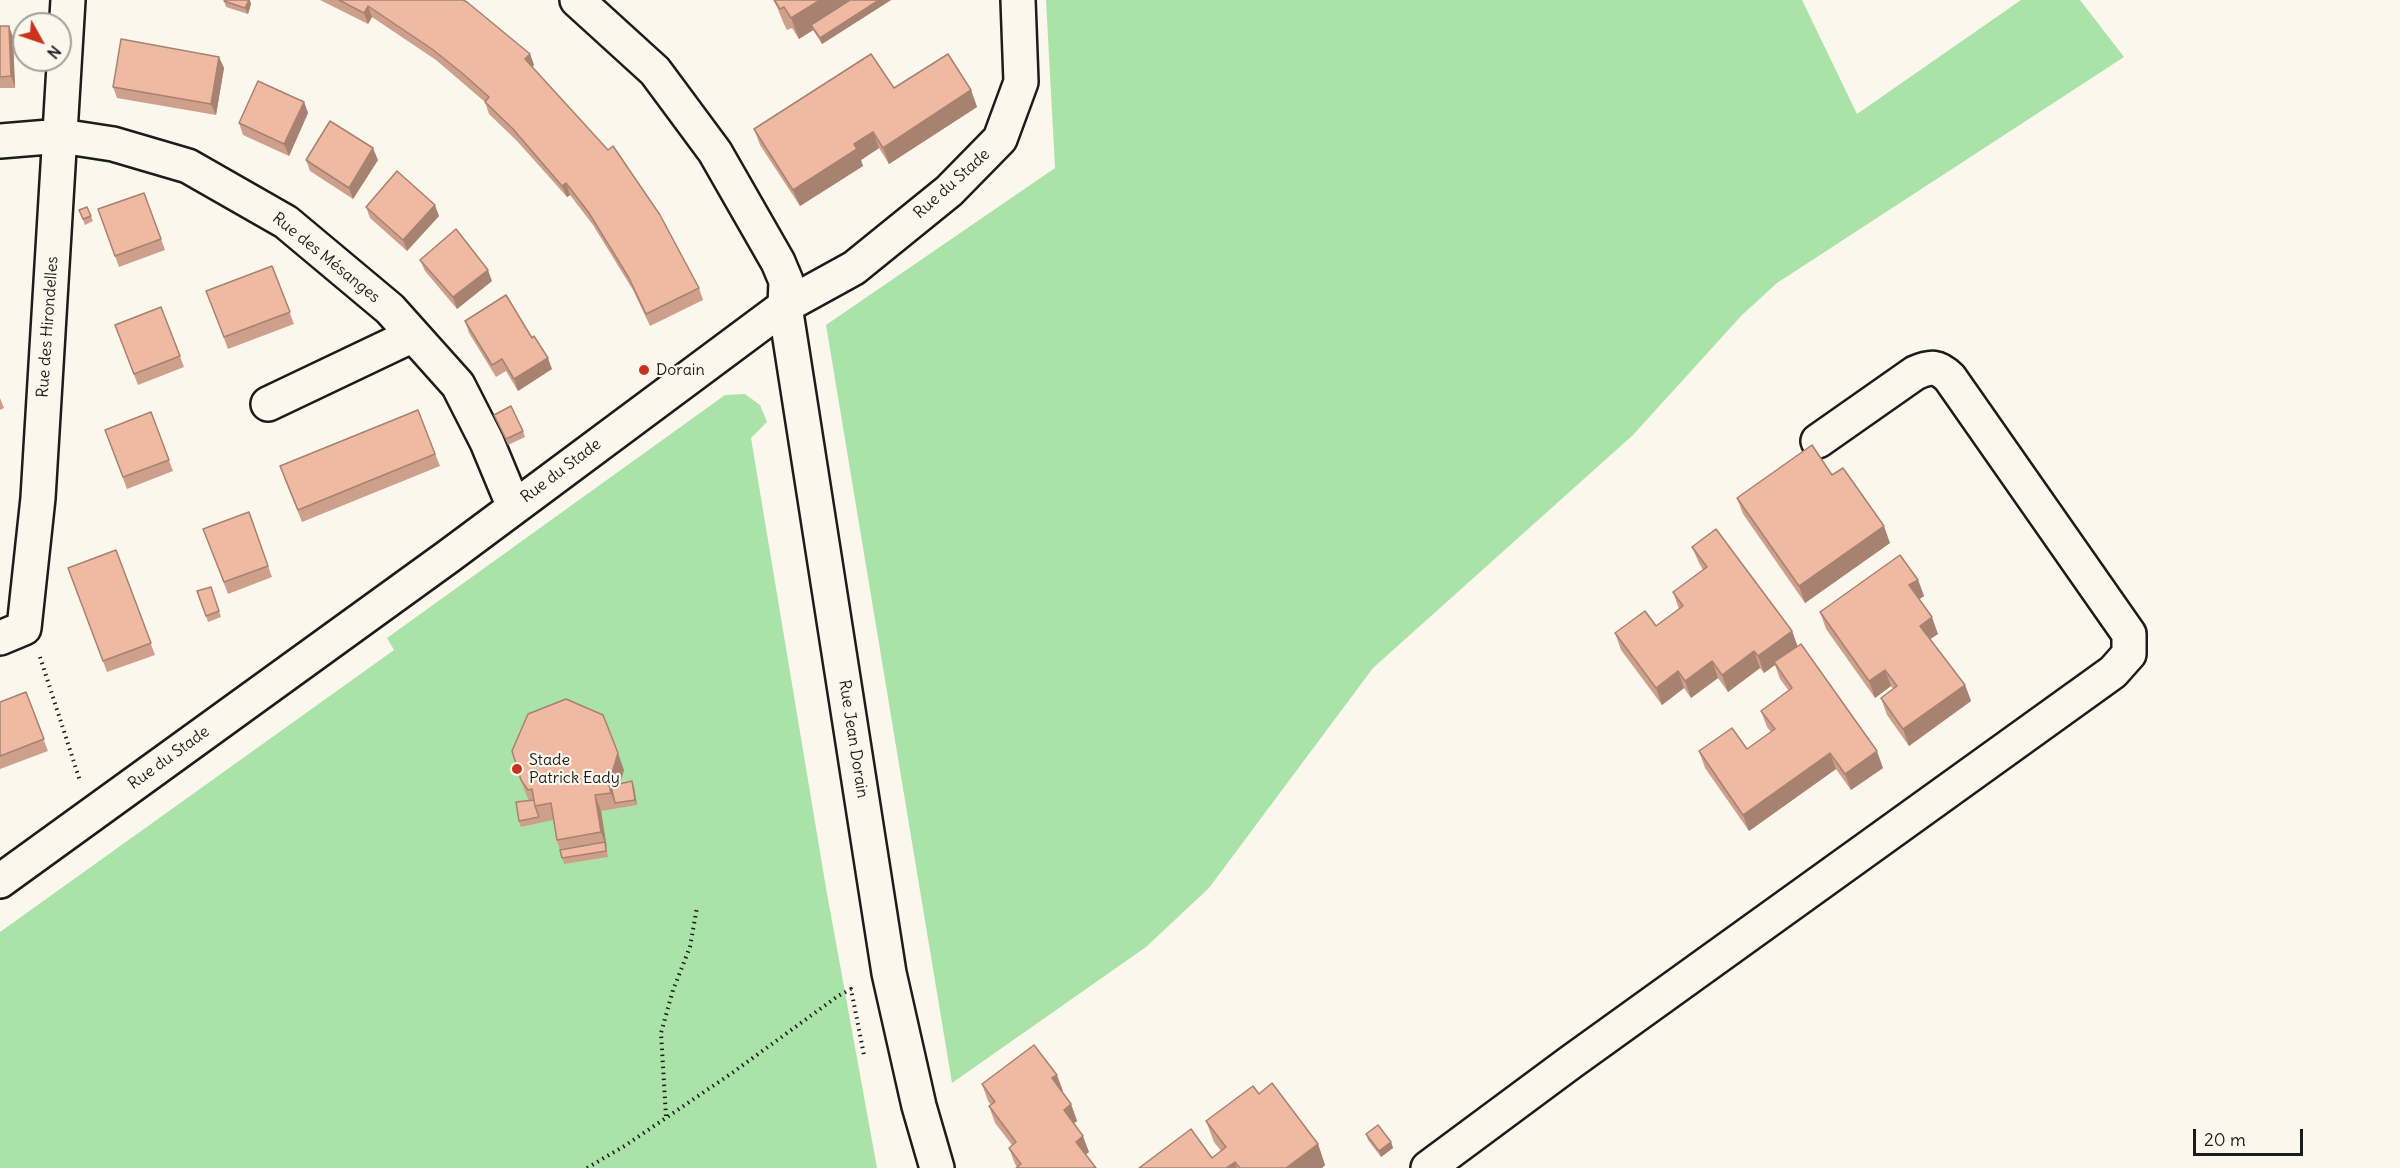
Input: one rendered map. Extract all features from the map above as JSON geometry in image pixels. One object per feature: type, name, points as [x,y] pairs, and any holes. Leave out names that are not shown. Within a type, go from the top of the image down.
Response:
[{"type":"street","name":"Rue des Hirondelles","points":[[12,633],[38,498],[68,0]]},
{"type":"street","name":"Rue Jean Dorain","points":[[577,0],[655,71],[715,152],[778,261],[786,281],[785,306],[890,973],[919,1106],[937,1168]]},
{"type":"street","name":"Rue du Stade","points":[[0,881],[514,507],[785,306],[854,267],[949,191],[1000,139],[1021,82],[1017,0]]},
{"type":"street","name":"Rue des Mésanges","points":[[0,141],[61,136],[113,144],[188,166],[286,222],[390,309],[458,385],[487,442],[514,507]]},
{"type":"street","points":[[268,404],[413,335]]},
{"type":"street","points":[[1428,1168],[1571,1062],[2113,672],[2129,654],[2129,634],[1950,378],[1940,368],[1928,367],[1915,373],[1818,441]]},
{"type":"path","points":[[12,633],[41,660],[81,782],[101,807]]},
{"type":"path","points":[[666,1116],[661,1033],[690,947],[697,907]]},
{"type":"path","points":[[587,1168],[626,1145],[851,989],[864,1055]]},
{"type":"green space","points":[[1046,0],[1802,0],[1857,114],[2021,0],[2080,0],[2124,57],[1777,283],[1742,315],[1633,435],[1373,668],[1209,888],[1146,947],[952,1083],[826,325],[1055,168]]},
{"type":"green space","name":"Stade Patrick Eady","points":[[745,394],[760,405],[767,422],[751,438],[826,888],[877,1168],[0,1168],[0,932],[394,650],[387,638],[725,395]]},
{"type":"building","points":[[225,0],[249,0],[245,8]]},
{"type":"building","points":[[339,0],[463,0],[467,2],[530,54],[525,59],[608,150],[613,146],[660,215],[699,288],[646,314],[629,278],[589,213],[566,183],[562,186],[513,129],[485,102],[489,97],[432,49],[368,6],[364,13]]},
{"type":"building","points":[[776,0],[820,0],[791,18],[784,7],[780,9]]},
{"type":"building","points":[[850,0],[879,0],[820,38],[811,25]]},
{"type":"building","points":[[0,26],[9,26],[11,76],[0,77]]},
{"type":"building","points":[[121,39],[219,57],[211,104],[113,87]]},
{"type":"building","points":[[871,54],[894,88],[948,54],[971,90],[883,148],[873,132],[854,144],[857,149],[793,190],[754,129]]},
{"type":"building","points":[[258,81],[304,102],[284,144],[239,123]]},
{"type":"building","points":[[330,121],[373,148],[349,188],[306,160]]},
{"type":"building","points":[[397,171],[435,205],[403,240],[366,207]]},
{"type":"building","points":[[144,193],[161,239],[115,256],[98,209]]},
{"type":"building","points":[[87,207],[91,216],[83,219],[79,210]]},
{"type":"building","points":[[456,229],[488,270],[453,297],[420,260]]},
{"type":"building","points":[[272,266],[290,312],[224,337],[206,291]]},
{"type":"building","points":[[506,295],[532,338],[534,336],[548,358],[514,379],[502,359],[492,365],[465,321]]},
{"type":"building","points":[[161,307],[180,356],[134,374],[115,325]]},
{"type":"building","points":[[511,406],[523,431],[506,439],[494,415]]},
{"type":"building","points":[[418,410],[435,454],[298,510],[280,466]]},
{"type":"building","points":[[151,412],[169,460],[123,477],[105,430]]},
{"type":"building","points":[[1812,445],[1832,475],[1843,468],[1884,526],[1799,586],[1737,498]]},
{"type":"building","points":[[249,512],[268,566],[224,582],[203,529]]},
{"type":"building","points":[[1716,529],[1792,631],[1758,656],[1754,651],[1722,675],[1712,661],[1685,681],[1678,671],[1656,688],[1615,633],[1645,611],[1656,626],[1683,606],[1673,592],[1707,567],[1692,547]]},
{"type":"building","points":[[116,550],[151,643],[103,661],[68,568]]},
{"type":"building","points":[[1900,555],[1918,580],[1909,585],[1932,617],[1920,626],[1965,685],[1903,729],[1881,698],[1897,686],[1885,670],[1869,681],[1820,612]]},
{"type":"building","points":[[211,587],[219,611],[206,616],[197,591]]},
{"type":"building","points":[[1801,644],[1877,751],[1845,774],[1830,753],[1743,815],[1699,751],[1732,728],[1747,749],[1775,729],[1761,711],[1792,688],[1774,662]]},
{"type":"building","points":[[26,692],[44,739],[0,756],[0,702]]},
{"type":"building","points":[[566,699],[603,715],[618,753],[612,773],[607,775],[611,793],[595,795],[601,832],[557,840],[551,803],[535,806],[532,789],[528,790],[521,780],[512,751],[528,714]]},
{"type":"building","points":[[632,781],[635,800],[615,803],[611,786]]},
{"type":"building","points":[[534,800],[539,817],[519,821],[516,802]]},
{"type":"building","points":[[605,842],[606,851],[562,858],[560,850]]},
{"type":"building","points":[[1034,1045],[1057,1075],[1052,1078],[1071,1104],[1064,1110],[1083,1136],[1076,1142],[1096,1168],[1016,1168],[1021,1164],[1009,1148],[1016,1142],[989,1106],[995,1102],[982,1084]]},
{"type":"building","points":[[1272,1083],[1318,1144],[1286,1168],[1240,1168],[1235,1162],[1226,1168],[1139,1168],[1191,1129],[1212,1158],[1226,1147],[1206,1121],[1253,1086],[1259,1094]]},
{"type":"building","points":[[1378,1125],[1391,1142],[1379,1151],[1366,1134]]},
{"type":"place","name":"Dorain","points":[[644,370]]},
{"type":"place","name":"Stade Patrick Eady","points":[[517,769]]}]
